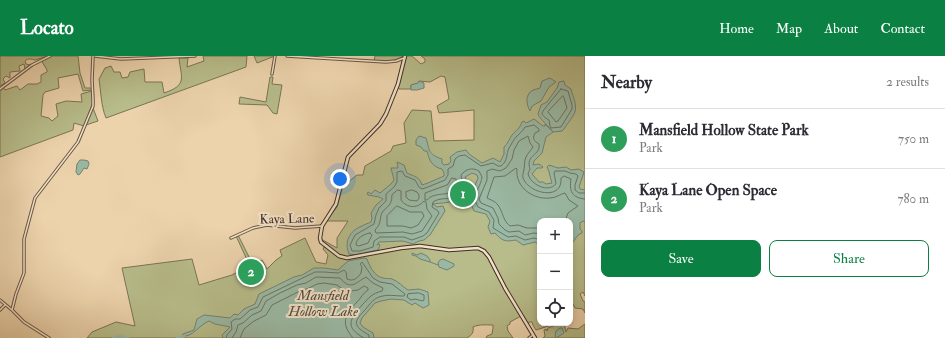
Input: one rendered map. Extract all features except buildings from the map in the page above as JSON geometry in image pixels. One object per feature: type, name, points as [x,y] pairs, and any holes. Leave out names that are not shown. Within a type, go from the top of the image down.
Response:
[{"type":"street","points":[[0,89],[32,65],[50,56]]},
{"type":"street","points":[[12,310],[24,273],[24,239],[35,198],[76,146],[93,106],[94,99],[92,80],[94,56],[121,59],[161,56],[195,56]]},
{"type":"street","points":[[272,74],[275,56]]},
{"type":"street","points":[[288,56],[386,62],[396,61],[404,57]]},
{"type":"street","points":[[404,57],[398,84],[386,114],[380,124],[348,157],[336,204],[322,226],[320,238],[322,244],[339,256],[348,258],[409,247],[427,247],[447,250],[473,247],[482,249],[489,257],[505,288],[534,337],[528,338]]},
{"type":"street","name":"Kaya Lane","points":[[231,238],[253,228],[267,225],[295,228],[322,226]]},
{"type":"street","points":[[0,300],[24,322],[49,338]]},
{"type":"street","points":[[0,310],[5,305]]},
{"type":"shaded area","points":[[0,56],[48,56],[35,60],[26,60],[26,64],[30,65],[25,69],[24,64],[19,66],[20,71],[10,72],[10,78],[6,76],[3,79],[5,83],[0,86]]},
{"type":"shaded area","points":[[51,56],[78,56],[80,73],[85,88],[92,88],[92,90],[83,91],[78,74],[58,78],[59,88],[45,92],[43,95],[41,116],[49,118],[52,121],[58,116],[56,104],[66,101],[82,102],[81,94],[92,91],[93,102],[84,126],[74,123],[73,130],[0,157],[0,89],[3,87],[5,90],[17,86],[20,90],[28,84],[37,84],[41,82],[41,75],[47,72],[47,70],[41,60]]},
{"type":"shaded area","points":[[203,56],[247,56],[246,67],[106,118],[102,104],[99,79],[105,68],[111,66],[114,72],[120,72],[122,78],[128,77],[130,72],[144,69],[145,82],[162,82],[164,93],[172,90],[180,84],[181,76],[179,58],[188,58],[187,67],[204,61]]},
{"type":"shaded area","points":[[254,56],[275,56],[257,63]]},
{"type":"shaded area","points":[[375,56],[403,56],[393,60],[374,61]]},
{"type":"shaded area","points":[[406,56],[412,56],[421,64],[425,62],[425,59],[421,56],[585,56],[585,296],[583,292],[580,294],[585,302],[585,313],[583,309],[575,308],[573,304],[573,218],[537,218],[537,326],[549,326],[536,330],[532,322],[529,322],[528,324],[523,315],[510,322],[507,326],[508,331],[513,338],[486,338],[492,334],[493,325],[478,325],[473,327],[472,333],[467,338],[87,338],[92,332],[116,322],[135,326],[122,268],[192,259],[199,285],[232,275],[250,266],[236,236],[238,235],[253,265],[262,260],[267,269],[282,256],[280,250],[305,238],[316,262],[326,264],[328,255],[323,249],[324,247],[326,248],[326,244],[321,239],[337,248],[337,238],[348,221],[326,221],[337,207],[343,186],[357,175],[363,175],[365,166],[391,151],[393,146],[406,143],[404,123],[412,110],[431,111],[434,141],[474,140],[474,110],[439,113],[437,106],[449,99],[445,77],[441,76],[430,82],[419,81],[419,83],[411,85],[411,89],[399,89],[398,87]]},
{"type":"shaded area","points":[[270,77],[273,77],[272,84],[282,85],[277,114],[273,113],[267,105],[239,104],[240,97],[266,102]]},
{"type":"shaded area","points":[[93,108],[98,121],[86,125]]},
{"type":"shaded area","points":[[585,324],[585,338],[543,338],[545,336],[544,330],[546,329],[547,331],[548,328],[553,326],[565,326],[566,332],[568,328],[578,329]]},
{"type":"water","points":[[550,78],[556,82],[549,87],[541,101],[532,106],[530,111],[527,97],[530,92],[540,88],[542,81]]},
{"type":"water","points":[[419,81],[424,83],[424,88],[411,90],[411,85],[418,83]]},
{"type":"water","points":[[564,81],[565,85],[571,89],[576,109],[575,113],[562,131],[553,132],[538,114],[541,105],[547,102],[557,88],[559,82]]},
{"type":"water","name":"Mansfield Hollow Lake","points":[[534,119],[543,126],[545,126],[545,124],[553,132],[546,137],[542,153],[534,161],[533,165],[539,164],[543,167],[537,168],[532,174],[539,182],[546,184],[552,183],[547,167],[549,165],[558,168],[566,167],[571,170],[579,169],[584,172],[579,187],[580,189],[585,190],[585,222],[583,221],[580,223],[582,233],[578,235],[573,242],[573,218],[537,218],[537,243],[535,242],[523,245],[516,240],[504,240],[495,233],[491,234],[488,227],[490,221],[486,214],[474,211],[469,200],[478,178],[477,175],[472,173],[465,177],[467,181],[467,189],[464,194],[456,200],[433,204],[437,207],[443,206],[445,211],[430,235],[424,240],[413,244],[403,241],[379,242],[377,245],[380,245],[378,250],[356,255],[349,254],[347,241],[349,237],[358,228],[371,222],[371,213],[376,205],[383,199],[368,195],[367,193],[369,192],[371,194],[375,190],[380,193],[391,184],[394,180],[391,168],[398,168],[397,162],[404,165],[407,173],[418,178],[422,185],[444,176],[442,169],[436,167],[432,163],[427,151],[424,151],[421,147],[416,145],[416,140],[419,136],[426,138],[431,153],[442,159],[442,163],[444,165],[449,164],[451,161],[450,157],[457,152],[466,150],[469,154],[482,163],[493,158],[500,162],[504,154],[504,147],[512,135],[519,128],[522,122],[524,121],[526,123]]},
{"type":"water","points":[[80,160],[88,161],[89,164],[87,169],[84,168],[78,175],[76,172],[77,164]]},
{"type":"water","points":[[412,253],[417,255],[421,253],[427,256],[430,262],[412,255]]},
{"type":"water","name":"Mansfield Hollow Lake","points":[[364,258],[367,259],[373,271],[380,277],[394,280],[408,290],[419,289],[428,292],[429,305],[423,308],[415,303],[412,305],[404,300],[391,299],[375,303],[362,318],[360,323],[363,327],[373,333],[374,338],[223,338],[222,335],[230,327],[215,324],[209,321],[189,335],[182,336],[183,334],[194,330],[197,319],[204,315],[230,318],[234,314],[238,315],[244,309],[255,304],[259,294],[314,268],[338,270],[348,261]]},
{"type":"water","points":[[443,259],[454,264],[454,266],[447,270],[439,267],[438,263]]},
{"type":"water","points":[[562,328],[564,333],[556,338],[556,331]]},
{"type":"waterway","points":[[430,262],[438,265]]},
{"type":"waterway","points":[[113,338],[120,336],[128,338]]},
{"type":"waterway","points":[[177,338],[184,336]]},
{"type":"place","name":"Mansfield Hollow State Park","points":[[463,194]]},
{"type":"place","name":"Kaya Lane Open Space","points":[[251,272]]}]
